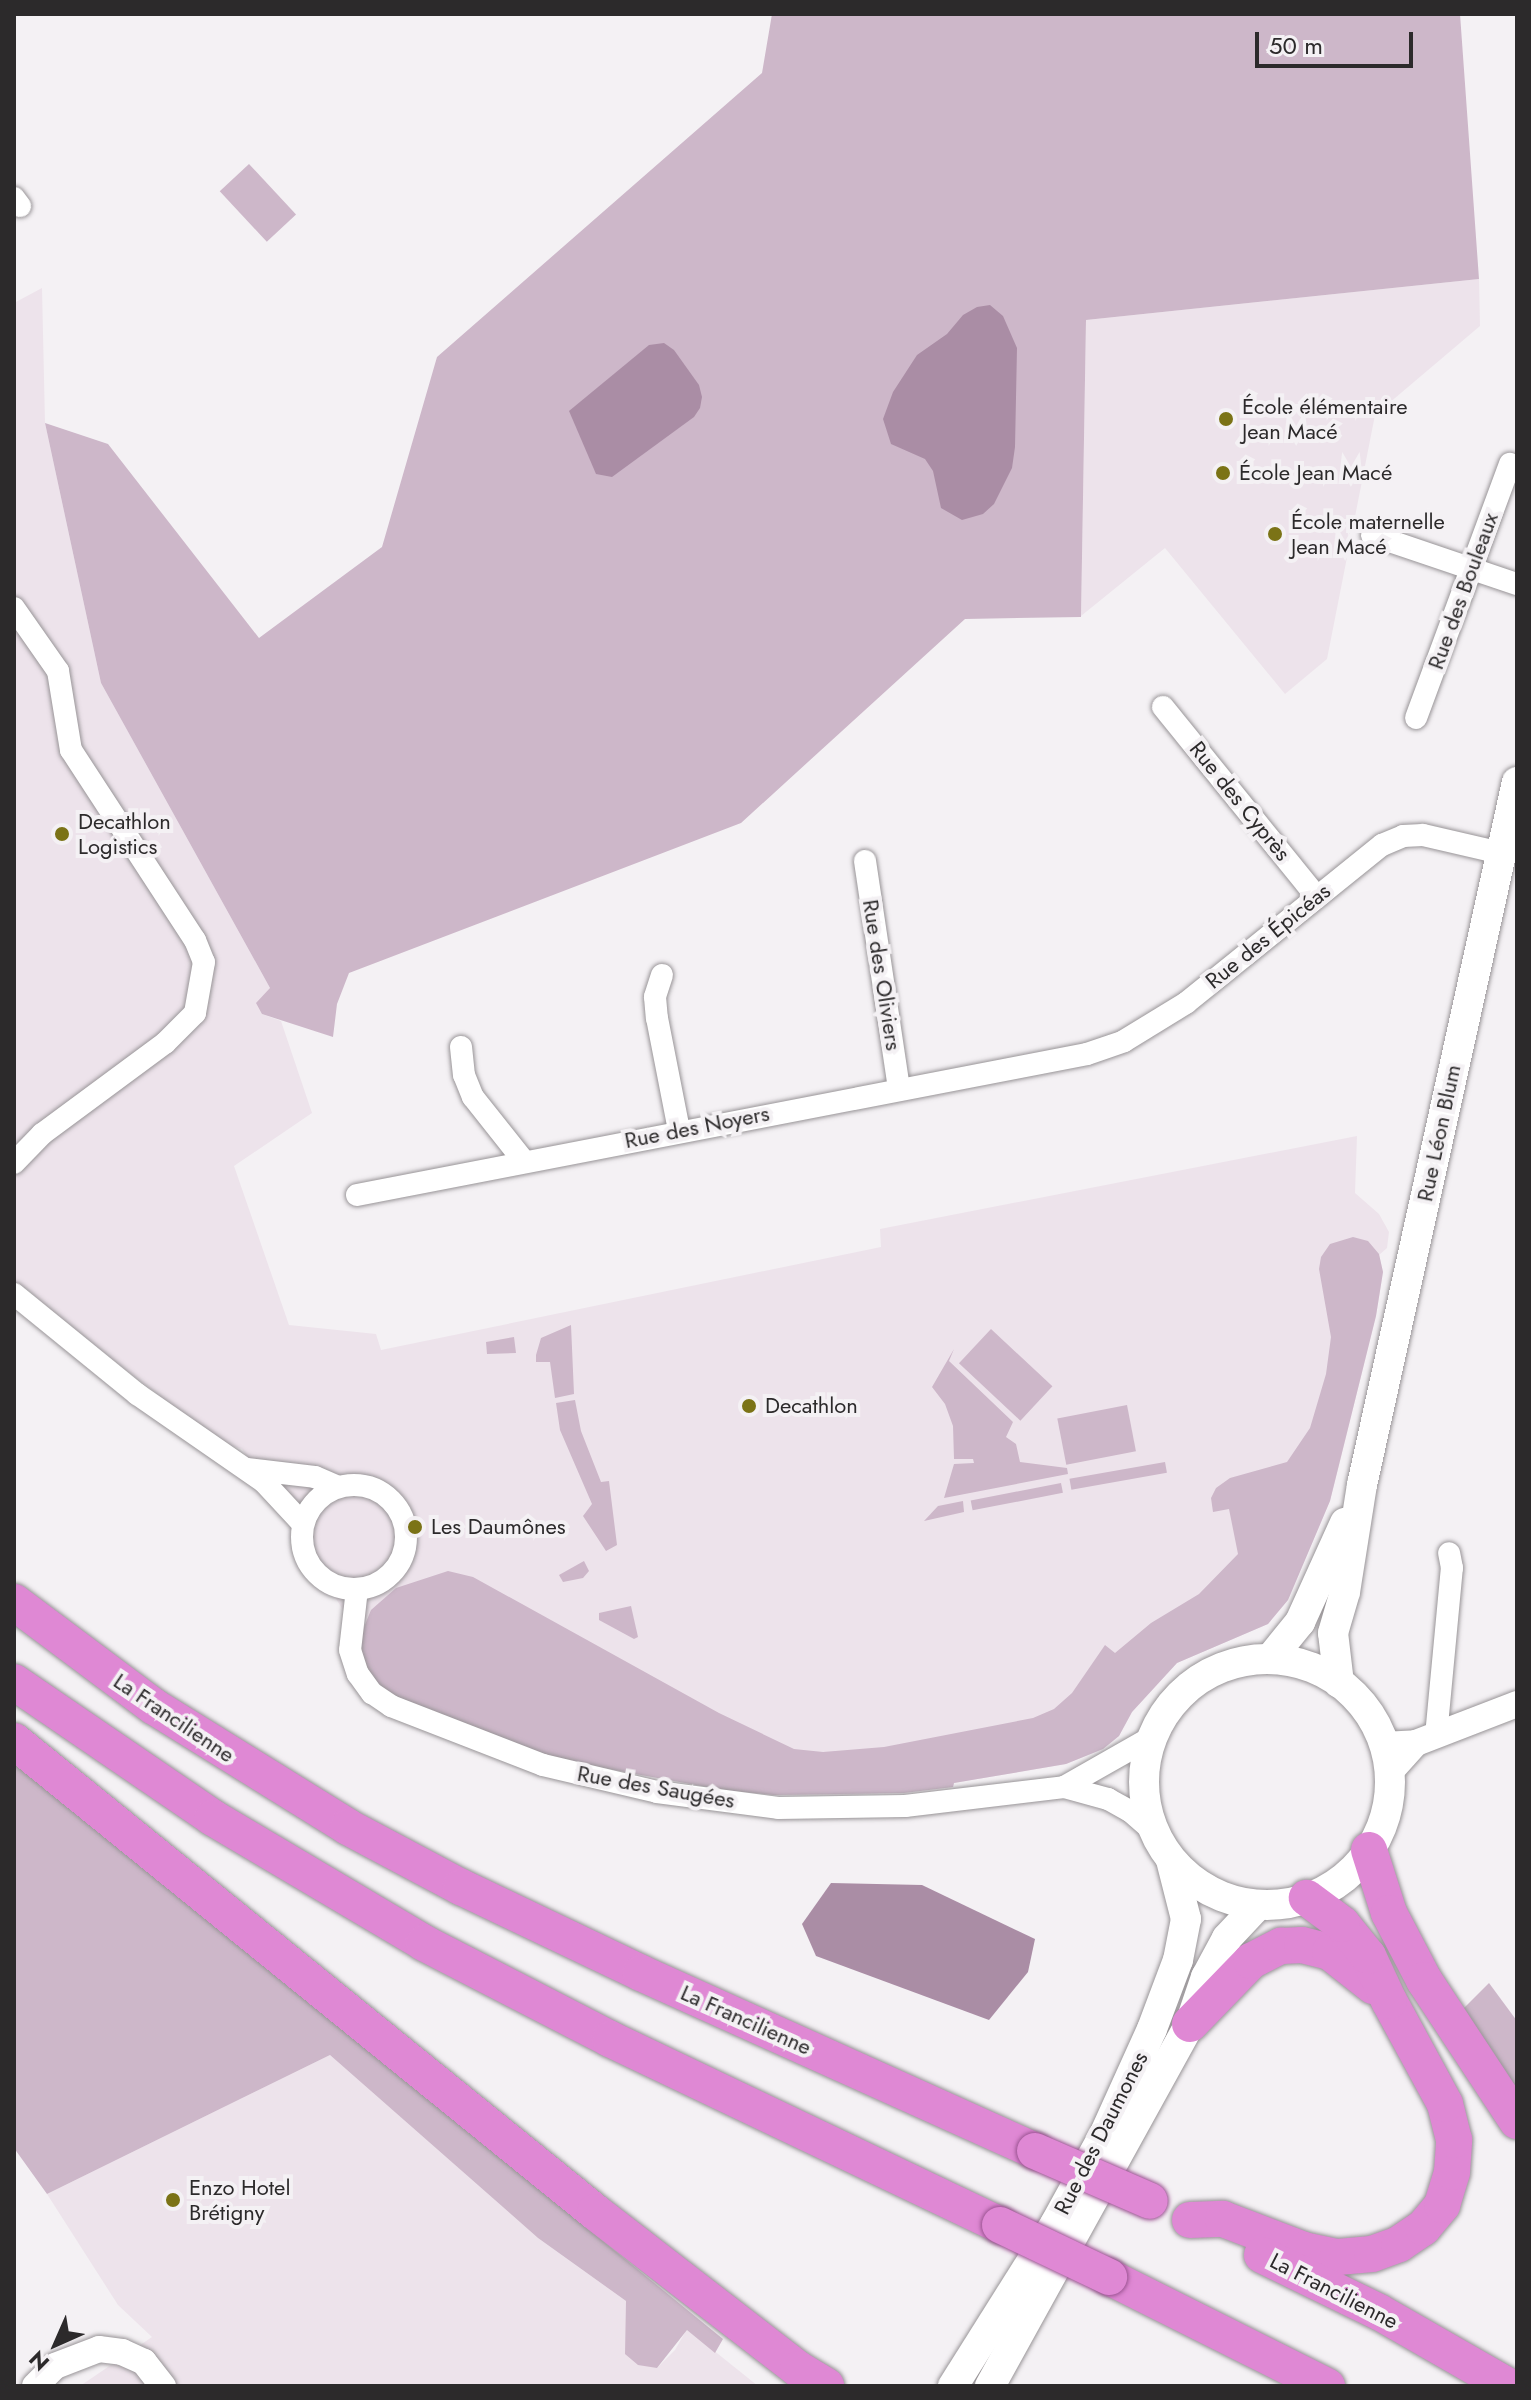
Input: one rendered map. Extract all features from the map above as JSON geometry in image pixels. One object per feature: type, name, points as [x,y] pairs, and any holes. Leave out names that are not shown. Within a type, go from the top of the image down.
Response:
[{"type":"highway","name":"La Francilienne","points":[[14,1602],[153,1706],[262,1777],[461,1887],[641,1973],[1190,2220],[1379,2312],[1508,2386]]},
{"type":"highway","points":[[14,1682],[213,1818],[424,1943],[610,2039],[1109,2277],[1327,2386]]},
{"type":"highway","points":[[14,1741],[419,2071],[811,2380]]},
{"type":"highway","points":[[1369,1850],[1389,1913],[1424,1980],[1517,2121]]},
{"type":"highway","points":[[1190,2220],[1223,2219],[1304,2250],[1338,2257],[1372,2254],[1399,2244],[1423,2228],[1442,2205],[1452,2172],[1454,2140],[1445,2104],[1368,1956],[1342,1924],[1307,1898]]},
{"type":"highway","points":[[1190,2024],[1234,1975],[1251,1961],[1281,1946],[1302,1945],[1330,1952],[1389,2001]]},
{"type":"main road","name":"Rue Léon Blum","points":[[1339,1683],[1333,1633],[1345,1592],[1362,1485],[1517,782]]},
{"type":"main road","name":"Rue Léon Blum","points":[[1270,1659],[1300,1622],[1362,1485]]},
{"type":"main road","points":[[1270,1659],[1315,1669],[1339,1683],[1371,1717],[1386,1759],[1384,1817],[1369,1850],[1339,1882],[1307,1898],[1258,1905],[1231,1899],[1203,1887],[1171,1860],[1155,1833],[1144,1786],[1152,1737],[1175,1700],[1192,1684],[1231,1665],[1270,1659]]},
{"type":"main road","name":"Rue des Daumones","points":[[953,2386],[1055,2224],[1105,2133],[1152,2029],[1178,1960],[1186,1919],[1171,1860]]},
{"type":"main road","name":"Rue des Daumones","points":[[990,2386],[1190,2024],[1206,1977],[1227,1938],[1258,1905]]},
{"type":"main road","points":[[982,2343],[990,2386]]},
{"type":"street","name":"Rue des Bouleaux","points":[[1416,718],[1510,464]]},
{"type":"street","points":[[1372,535],[1517,584]]},
{"type":"street","points":[[14,608],[58,671],[71,750],[195,940],[204,962],[195,1013],[165,1043],[42,1134],[14,1163]]},
{"type":"street","name":"Rue des Cyprès","points":[[1163,707],[1316,896]]},
{"type":"street","name":"Rue des Épicéas","points":[[1037,1063],[1087,1054],[1153,1026],[1186,1003],[1382,845],[1403,836],[1423,835],[1501,853]]},
{"type":"street","name":"Rue des Oliviers","points":[[865,861],[899,1089]]},
{"type":"street","points":[[662,975],[655,997],[657,1018],[679,1130]]},
{"type":"street","points":[[461,1047],[464,1075],[473,1097],[523,1160]]},
{"type":"street","name":"Rue des Noyers","points":[[357,1195],[523,1160],[1037,1063]]},
{"type":"street","points":[[14,1294],[137,1394],[280,1496],[303,1524]]},
{"type":"street","points":[[246,1469],[315,1477],[338,1487]]},
{"type":"street","points":[[358,1484],[376,1489],[392,1500],[402,1515],[407,1532],[405,1550],[394,1572],[379,1583],[357,1589],[335,1586],[315,1571],[302,1542],[303,1524],[310,1509],[322,1495],[338,1487],[358,1484]]},
{"type":"street","points":[[1426,1740],[1452,1568],[1449,1553]]},
{"type":"street","name":"Rue des Saugées","points":[[357,1589],[350,1650],[358,1674],[372,1693],[412,1716],[543,1765],[657,1792],[778,1808],[905,1806],[1064,1787],[1108,1799],[1130,1811],[1155,1833]]},
{"type":"street","points":[[1386,1759],[1517,1704]]},
{"type":"street","name":"Rue des Saugées","points":[[1064,1787],[1152,1737]]},
{"type":"street","points":[[35,2386],[55,2366],[99,2349],[122,2352],[144,2362],[163,2386]]},
{"type":"shaded area","points":[[772,14],[1460,14],[1479,279],[1086,320],[1081,617],[965,619],[741,823],[349,973],[337,1004],[333,1037],[262,1014],[256,1003],[270,988],[101,683],[45,423],[108,444],[259,638],[382,547],[437,357],[762,73]]},
{"type":"shaded area","points":[[249,164],[296,214],[267,242],[220,191]]},
{"type":"shaded area","name":"École Jean Macé","points":[[1479,279],[1480,326],[1375,415],[1327,659],[1285,694],[1165,548],[1081,616],[1086,320]]},
{"type":"shaded area","points":[[42,288],[45,423],[101,683],[270,988],[262,1014],[281,1021],[312,1113],[234,1166],[289,1325],[376,1334],[381,1350],[881,1247],[880,1229],[1357,1136],[1355,1193],[1379,1214],[1389,1232],[1387,1248],[1379,1255],[1383,1272],[1376,1316],[1330,1501],[1288,1600],[1268,1624],[1177,1663],[1132,1712],[1119,1736],[1103,1749],[1066,1764],[954,1783],[953,1787],[855,1795],[774,1795],[638,1775],[360,1637],[242,1449],[221,1443],[65,1323],[26,1288],[14,1299],[14,303]]},
{"type":"shaded area","points":[[990,305],[1003,316],[1017,348],[1015,447],[1012,468],[994,504],[983,514],[962,520],[941,508],[933,471],[925,459],[891,444],[883,419],[893,392],[917,355],[947,334],[963,315],[977,307]]},
{"type":"shaded area","points":[[664,343],[674,350],[699,385],[702,397],[700,408],[694,417],[612,477],[596,474],[569,411],[649,345]]},
{"type":"shaded area","points":[[1353,1237],[1368,1241],[1379,1254],[1383,1272],[1376,1316],[1330,1501],[1288,1600],[1268,1624],[1177,1663],[1132,1712],[1119,1736],[1103,1749],[1066,1764],[954,1783],[953,1787],[904,1793],[774,1795],[723,1790],[576,1763],[527,1749],[452,1722],[381,1689],[365,1672],[359,1654],[360,1637],[371,1610],[396,1588],[448,1571],[473,1577],[719,1713],[794,1749],[823,1752],[884,1747],[1033,1718],[1054,1709],[1072,1693],[1105,1645],[1115,1653],[1151,1623],[1199,1594],[1238,1554],[1229,1509],[1213,1512],[1211,1498],[1216,1488],[1230,1478],[1287,1462],[1310,1428],[1326,1374],[1331,1337],[1319,1269],[1321,1257],[1330,1244]]},
{"type":"shaded area","points":[[571,1325],[574,1394],[555,1398],[550,1362],[536,1362],[536,1355],[541,1338]]},
{"type":"shaded area","points":[[991,1329],[1052,1386],[1020,1421],[959,1363]]},
{"type":"shaded area","points":[[514,1337],[516,1353],[487,1354],[486,1342]]},
{"type":"shaded area","points":[[954,1349],[949,1361],[1013,1422],[1006,1437],[1016,1444],[1020,1462],[1067,1468],[1068,1474],[944,1498],[954,1464],[974,1463],[973,1459],[954,1459],[953,1426],[945,1404],[932,1387]]},
{"type":"shaded area","points":[[575,1400],[581,1431],[601,1482],[609,1481],[617,1545],[606,1551],[583,1516],[592,1504],[560,1430],[556,1403]]},
{"type":"shaded area","points":[[1127,1405],[1136,1451],[1066,1465],[1057,1419]]},
{"type":"shaded area","points":[[1165,1462],[1167,1473],[1071,1490],[1069,1479]]},
{"type":"shaded area","points":[[1061,1483],[1063,1493],[973,1510],[971,1501]]},
{"type":"shaded area","points":[[963,1501],[964,1512],[924,1521],[938,1506]]},
{"type":"shaded area","points":[[584,1561],[589,1571],[583,1578],[563,1582],[559,1575]]},
{"type":"shaded area","points":[[631,1606],[638,1637],[634,1639],[599,1620],[599,1613]]},
{"type":"shaded area","points":[[14,1761],[723,2339],[715,2353],[687,2330],[657,2368],[638,2365],[625,2354],[626,2301],[538,2238],[330,2055],[47,2194],[14,2148]]},
{"type":"shaded area","points":[[831,1883],[922,1885],[1035,1939],[1028,1972],[989,2020],[816,1956],[802,1924]]},
{"type":"shaded area","points":[[1489,1983],[1517,2021],[1517,2098],[1458,2014]]},
{"type":"shaded area","points":[[330,2055],[538,2238],[626,2301],[657,2368],[675,2350],[687,2329],[758,2386],[80,2386],[152,2337],[118,2305],[47,2194]]},
{"type":"place","name":"École élémentaire Jean Macé","points":[[1226,419]]},
{"type":"place","name":"École Jean Macé","points":[[1223,473]]},
{"type":"place","name":"École maternelle Jean Macé","points":[[1275,534]]},
{"type":"place","name":"Decathlon Logistics","points":[[62,834]]},
{"type":"place","name":"Decathlon","points":[[749,1406]]},
{"type":"place","name":"Les Daumônes","points":[[415,1527]]},
{"type":"place","name":"Enzo Hotel Brétigny","points":[[173,2200]]}]
